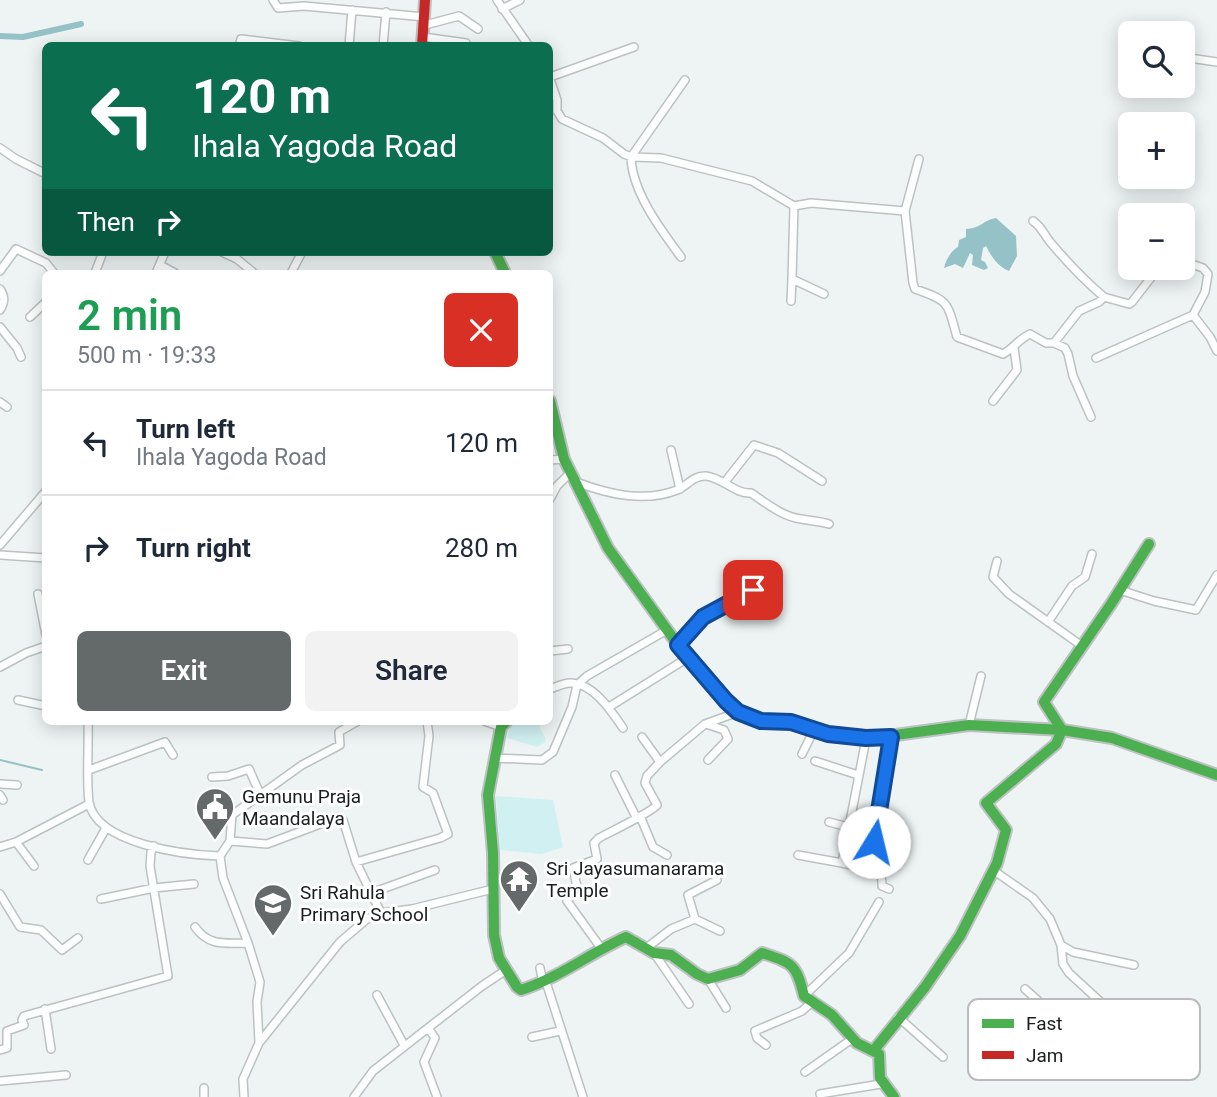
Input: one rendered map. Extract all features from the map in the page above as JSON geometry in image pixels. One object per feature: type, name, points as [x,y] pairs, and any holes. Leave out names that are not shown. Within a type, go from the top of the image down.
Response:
[{"type":"street","points":[[273,0],[278,8],[304,6],[386,12],[424,31],[462,42]]},
{"type":"street","points":[[424,31],[425,0]]},
{"type":"street","points":[[497,0],[526,42]]},
{"type":"street","points":[[502,9],[520,0]]},
{"type":"street","points":[[349,42],[352,10]]},
{"type":"street","points":[[383,42],[386,12]]},
{"type":"street","points":[[424,31],[459,16],[478,29]]},
{"type":"street","points":[[240,42],[241,39],[266,42]]},
{"type":"street","points":[[553,77],[634,47]]},
{"type":"street","points":[[1195,59],[1217,62]]},
{"type":"street","points":[[681,257],[648,209],[632,168],[631,157],[685,80]]},
{"type":"street","points":[[553,87],[557,111],[562,119],[603,138],[631,157],[661,158],[752,181],[794,206],[811,203],[905,211]]},
{"type":"street","points":[[0,148],[42,172]]},
{"type":"street","points":[[919,159],[905,211],[912,283],[915,289],[938,297],[948,305],[957,337],[1003,354],[1014,348],[1022,337],[1030,334],[1046,343],[1065,348],[1073,376],[1091,417]]},
{"type":"street","points":[[791,301],[794,206]]},
{"type":"street","points":[[1033,221],[1104,297],[1132,302],[1151,280]]},
{"type":"street","points":[[0,271],[16,249],[46,263],[52,270]]},
{"type":"street","points":[[158,270],[163,256]]},
{"type":"street","points":[[231,256],[250,270]]},
{"type":"street","points":[[160,265],[169,270]]},
{"type":"street","points":[[1096,358],[1193,315],[1205,292],[1208,274],[1203,268],[1195,265]]},
{"type":"street","points":[[792,279],[824,294]]},
{"type":"street","points":[[0,289],[4,295],[4,303],[0,310]]},
{"type":"street","points":[[1054,343],[1079,311],[1104,297]]},
{"type":"street","points":[[30,317],[42,306]]},
{"type":"street","points":[[1193,315],[1217,351]]},
{"type":"street","points":[[0,327],[21,357]]},
{"type":"street","points":[[993,401],[1017,370],[1014,348]]},
{"type":"street","points":[[553,413],[564,459],[608,548],[678,645],[738,712],[761,721],[791,722],[814,730],[866,738],[891,737],[969,725],[1062,730],[1112,738],[1217,775]]},
{"type":"street","points":[[724,482],[754,445],[778,453],[821,481]]},
{"type":"street","points":[[671,450],[680,489]]},
{"type":"street","points":[[553,460],[564,459]]},
{"type":"street","points":[[572,477],[607,493],[625,496],[664,494],[680,489],[695,478],[705,475],[737,490],[751,493],[776,510],[801,519],[829,524]]},
{"type":"street","points":[[553,493],[557,486],[572,477]]},
{"type":"street","points":[[0,545],[42,496]]},
{"type":"street","points":[[1062,730],[1044,702],[1123,591],[1149,544]]},
{"type":"street","points":[[1048,622],[1072,586],[1085,576],[1092,554]]},
{"type":"street","points":[[0,555],[42,558]]},
{"type":"street","points":[[997,561],[993,577],[1009,594],[1082,646]]},
{"type":"street","points":[[1123,591],[1196,610],[1217,575]]},
{"type":"street","points":[[678,645],[703,617],[753,590]]},
{"type":"street","points":[[38,594],[42,614]]},
{"type":"street","points":[[495,758],[541,760],[553,752],[572,707],[577,685],[587,676],[667,630]]},
{"type":"street","points":[[0,667],[42,648]]},
{"type":"street","points":[[553,652],[568,649]]},
{"type":"street","points":[[608,707],[689,657]]},
{"type":"street","points":[[969,725],[981,676]]},
{"type":"street","points":[[553,688],[573,682],[593,692],[623,728]]},
{"type":"street","points":[[18,700],[42,705]]},
{"type":"street","points":[[601,948],[567,901],[578,887],[573,869],[597,859],[594,843],[598,838],[654,810],[657,805],[645,783],[647,776],[660,762],[705,724],[738,712]]},
{"type":"street","points":[[705,724],[724,730],[728,739],[708,760]]},
{"type":"street","points":[[88,725],[89,804],[100,823],[106,828],[172,851],[220,856]]},
{"type":"street","points":[[259,1043],[257,1002],[260,982],[223,878],[220,856],[230,841],[232,814],[302,765],[340,745],[338,732],[351,725]]},
{"type":"street","points":[[356,862],[448,834],[433,793],[423,787],[429,736],[428,725]]},
{"type":"street","points":[[504,725],[488,795],[494,935],[499,958],[521,990],[545,982],[601,948],[626,937],[649,951],[671,955],[708,979],[726,1008]]},
{"type":"street","points":[[802,754],[814,730]]},
{"type":"street","points":[[873,1050],[923,989],[969,922],[993,870],[1006,830],[986,803],[1056,744],[1062,730]]},
{"type":"street","points":[[642,737],[660,762]]},
{"type":"street","points":[[869,869],[891,737]]},
{"type":"street","points":[[842,863],[866,738]]},
{"type":"street","points":[[89,770],[165,742],[173,755]]},
{"type":"street","points":[[815,761],[858,775]]},
{"type":"street","points":[[212,777],[228,776],[249,769],[260,794]]},
{"type":"street","points":[[615,775],[653,846],[667,855]]},
{"type":"street","points":[[0,784],[17,785]]},
{"type":"street","points":[[0,847],[16,842],[89,804]]},
{"type":"street","points":[[230,841],[267,844],[340,817],[356,862],[381,914]]},
{"type":"street","points":[[829,822],[848,827]]},
{"type":"street","points":[[88,860],[106,828]]},
{"type":"street","points":[[16,842],[34,866]]},
{"type":"street","points":[[0,1050],[7,1048],[8,1031],[24,1025],[24,1016],[168,976],[150,866],[154,846]]},
{"type":"street","points":[[798,855],[880,872],[882,886],[889,890]]},
{"type":"street","points":[[372,893],[435,870]]},
{"type":"street","points":[[993,870],[1033,898],[1050,919],[1061,945],[1063,964],[1099,999]]},
{"type":"street","points":[[717,880],[688,895],[695,919],[720,931]]},
{"type":"street","points":[[101,899],[154,888],[194,884]]},
{"type":"street","points":[[244,1097],[243,1079],[259,1043],[340,942],[367,919],[492,889]]},
{"type":"street","points":[[0,894],[20,928],[41,930],[61,950],[78,938]]},
{"type":"street","points":[[766,1045],[757,1038],[755,1031],[802,1011],[808,998],[849,953],[879,902]]},
{"type":"street","points":[[649,951],[671,929],[695,919]]},
{"type":"street","points":[[195,927],[203,938],[211,942],[248,943]]},
{"type":"street","points":[[1061,945],[1073,952],[1134,965]]},
{"type":"street","points":[[649,951],[689,1004]]},
{"type":"street","points":[[708,979],[740,970],[754,957],[766,953],[785,960],[798,972],[808,998],[832,1015],[852,1039],[879,1054],[878,1078],[894,1097]]},
{"type":"street","points":[[540,968],[583,1097]]},
{"type":"street","points":[[354,1097],[373,1071],[404,1045],[506,970]]},
{"type":"street","points":[[1025,989],[1036,999]]},
{"type":"street","points":[[377,995],[404,1045]]},
{"type":"street","points":[[45,1009],[51,1049]]},
{"type":"street","points":[[898,1017],[943,1057]]},
{"type":"street","points":[[428,1028],[435,1038],[424,1062],[437,1097]]},
{"type":"street","points":[[532,1037],[560,1031]]},
{"type":"street","points":[[806,1072],[852,1039]]},
{"type":"street","points":[[0,1081],[66,1075]]},
{"type":"street","points":[[820,1094],[881,1084]]},
{"type":"street","points":[[204,1088],[204,1097]]},
{"type":"shaded area","points":[[996,218],[1016,236],[1017,256],[1009,271],[998,264],[986,246],[983,248],[981,260],[988,268],[984,270],[972,265],[973,255],[970,253],[963,268],[955,264],[944,268],[950,255],[958,247],[959,240],[966,237],[966,229]]},
{"type":"shaded area","points":[[510,725],[540,725],[546,739],[537,747],[507,738]]},
{"type":"shaded area","points":[[496,796],[553,800],[563,847],[542,854],[500,850]]},
{"type":"waterway","points":[[0,36],[23,37],[81,24]]},
{"type":"waterway","points":[[0,760],[42,770]]},
{"type":"traffic: fast","points":[[497,256],[504,270]]},
{"type":"traffic: fast","points":[[553,413],[564,459],[608,548],[678,645],[738,712],[761,721],[791,722],[828,734],[866,739],[969,725],[1062,730],[1112,738],[1217,775]]},
{"type":"traffic: fast","points":[[874,1050],[925,987],[960,936],[997,863],[1006,830],[986,803],[1056,744],[1062,730],[1044,702],[1149,544]]},
{"type":"traffic: fast","points":[[503,725],[488,795],[493,853],[494,935],[499,958],[517,987],[521,990],[535,985],[626,937],[654,953],[671,955],[708,979],[740,970],[762,953],[792,966],[804,996],[832,1015],[857,1043],[879,1054],[880,1078],[894,1097]]},
{"type":"traffic: jam","points":[[422,42],[425,0]]},
{"type":"place","name":"Gemunu Praja Maandalaya","points":[[215,841]]},
{"type":"place","name":"Sri Jayasumanarama Temple","points":[[519,913]]},
{"type":"place","name":"Sri Rahula Primary School","points":[[273,937]]},
{"type":"route","points":[[753,590],[703,617],[678,645],[738,712],[761,721],[791,722],[828,734],[866,738],[891,737],[874,842]]}]
